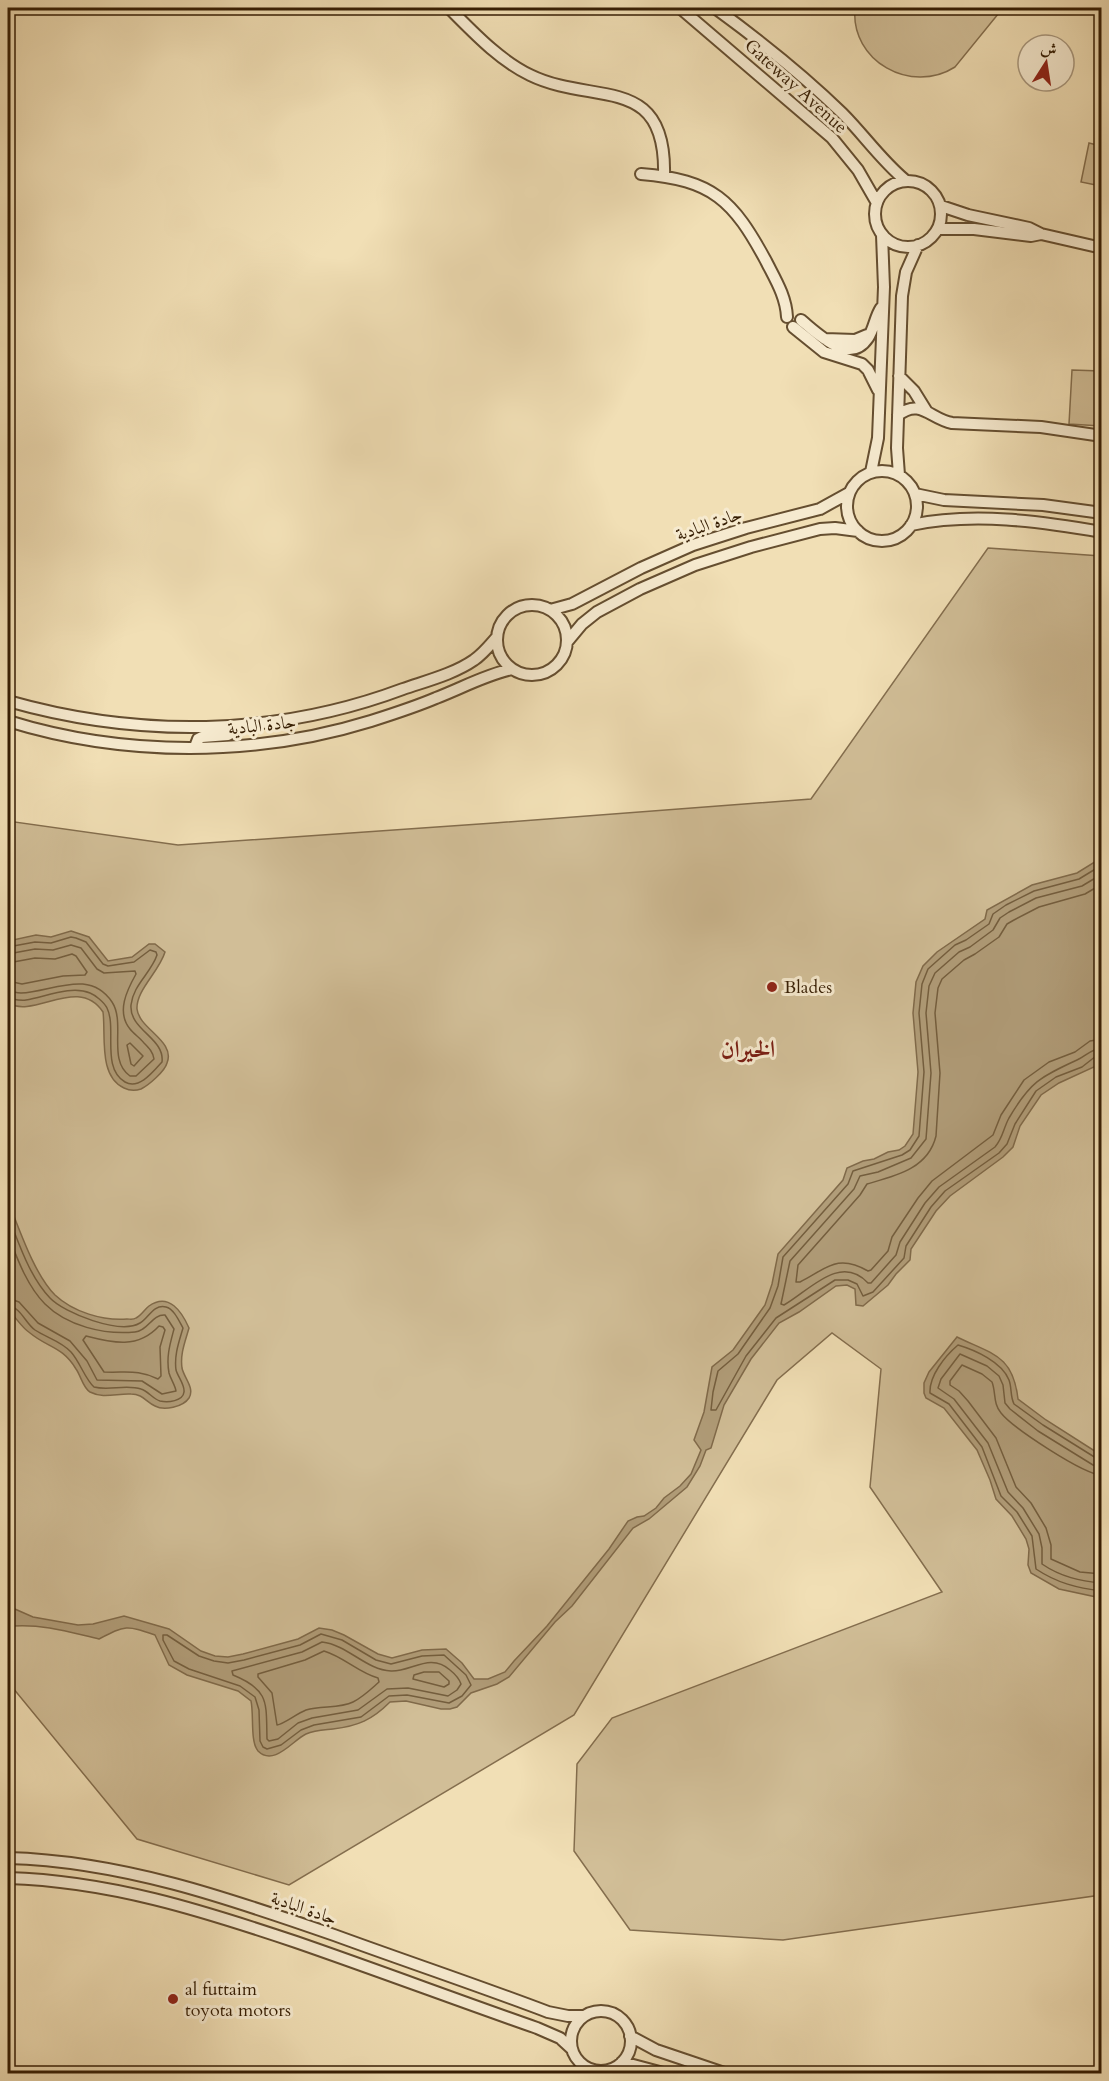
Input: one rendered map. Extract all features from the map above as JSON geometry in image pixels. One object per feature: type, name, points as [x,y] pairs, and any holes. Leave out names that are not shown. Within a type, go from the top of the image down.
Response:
[{"type":"street","points":[[449,8],[500,56],[531,76],[555,84],[612,94],[637,105],[650,117],[660,134],[664,153],[664,176]]},
{"type":"street","name":"Gateway Avenue","points":[[680,8],[832,138],[858,170],[877,202]]},
{"type":"street","name":"Gateway Avenue","points":[[715,8],[748,31],[834,106],[853,124],[879,156],[905,180]]},
{"type":"street","points":[[641,174],[683,180],[702,188],[731,208],[750,231],[781,289],[789,298],[794,319],[824,352],[862,364],[868,370],[880,393]]},
{"type":"street","points":[[870,472],[878,445],[883,305],[882,235],[875,219],[877,202],[888,187],[905,180],[914,181],[931,189],[941,206],[942,218],[933,236],[918,245],[903,246],[895,244],[882,235]]},
{"type":"street","points":[[941,206],[968,215],[1029,228],[1041,234],[1101,248]]},
{"type":"street","points":[[938,229],[974,229],[1031,236],[1041,234]]},
{"type":"street","points":[[899,475],[898,416],[904,284],[908,267],[918,245]]},
{"type":"street","points":[[794,319],[838,347],[849,349],[860,346],[870,333],[883,305]]},
{"type":"street","points":[[900,376],[914,391],[927,412]]},
{"type":"street","points":[[898,416],[914,407],[945,422],[1034,426],[1101,436]]},
{"type":"street","points":[[885,471],[899,475],[910,485],[915,494],[917,506],[911,525],[903,534],[888,540],[872,539],[852,525],[847,509],[849,493],[857,480],[870,472],[885,471]]},
{"type":"street","name":"جادة البادية","points":[[550,610],[572,604],[642,567],[693,545],[746,528],[820,509],[849,493]]},
{"type":"street","points":[[915,494],[944,500],[1042,504],[1101,513]]},
{"type":"street","points":[[911,525],[959,519],[1048,524],[1101,532]]},
{"type":"street","name":"جادة البادية","points":[[567,642],[582,624],[597,612],[640,589],[694,565],[741,549],[820,529],[858,531]]},
{"type":"street","points":[[536,606],[550,610],[562,622],[566,632],[567,642],[564,655],[546,672],[530,675],[512,669],[502,658],[497,645],[502,623],[518,608],[536,606]]},
{"type":"street","name":"جادة البادية","points":[[8,701],[61,715],[121,724],[183,728],[245,725],[316,714],[386,696],[463,666],[478,657],[497,637]]},
{"type":"street","name":"جادة البادية","points":[[8,721],[50,733],[111,744],[162,748],[269,743],[345,728],[394,714],[488,675],[512,669]]},
{"type":"street","points":[[195,747],[198,739],[202,737],[228,735],[245,725]]},
{"type":"street","name":"جادة البادية","points":[[8,1858],[103,1868],[179,1884],[263,1911],[548,2012],[583,2016]]},
{"type":"street","name":"جادة البادية","points":[[8,1878],[67,1882],[123,1891],[205,1912],[537,2028],[560,2038],[572,2049]]},
{"type":"street","points":[[597,2011],[610,2012],[621,2018],[630,2036],[629,2050],[622,2062],[604,2070],[590,2068],[578,2060],[572,2049],[572,2031],[583,2016],[597,2011]]},
{"type":"street","points":[[630,2036],[656,2050],[727,2073]]},
{"type":"street","points":[[622,2062],[667,2073]]},
{"type":"shaded area","points":[[855,8],[1003,8],[955,67],[938,75],[920,77],[903,75],[887,68],[873,57],[862,44],[856,27]]},
{"type":"shaded area","points":[[1089,143],[1101,146],[1101,186],[1081,182]]},
{"type":"shaded area","points":[[1072,370],[1101,371],[1101,426],[1069,424]]},
{"type":"shaded area","points":[[988,548],[1101,556],[1101,1895],[783,1940],[630,1930],[574,1851],[577,1764],[612,1718],[942,1592],[870,1487],[881,1369],[832,1333],[777,1380],[574,1715],[289,1885],[137,1839],[8,1682],[8,821],[178,845],[811,799]]},
{"type":"water","points":[[1101,858],[1101,1059],[1094,1067],[1059,1083],[1041,1095],[1020,1126],[1013,1147],[950,1196],[936,1211],[911,1249],[910,1260],[888,1285],[863,1306],[856,1305],[855,1289],[847,1285],[836,1286],[779,1323],[751,1359],[724,1405],[711,1448],[706,1450],[700,1466],[687,1487],[649,1519],[633,1528],[572,1606],[555,1622],[509,1677],[471,1693],[457,1707],[450,1709],[406,1701],[390,1702],[364,1721],[350,1726],[309,1733],[283,1751],[270,1756],[264,1755],[256,1747],[251,1701],[238,1691],[187,1675],[169,1665],[155,1635],[138,1629],[126,1628],[99,1639],[35,1626],[13,1626],[8,1634],[8,1606],[33,1617],[78,1625],[93,1624],[124,1616],[169,1629],[201,1651],[215,1656],[228,1657],[298,1639],[319,1628],[332,1630],[378,1654],[392,1658],[422,1650],[446,1649],[462,1663],[474,1679],[488,1679],[505,1672],[547,1626],[609,1549],[628,1521],[644,1516],[656,1508],[691,1474],[701,1450],[694,1440],[704,1412],[712,1367],[733,1350],[765,1305],[778,1254],[843,1180],[847,1168],[899,1150],[905,1146],[913,1134],[918,1072],[913,1013],[916,982],[923,966],[937,952],[985,919],[987,910],[1032,885],[1077,873]]},
{"type":"water","points":[[71,931],[89,937],[108,961],[132,957],[149,944],[155,944],[165,952],[140,995],[137,1009],[144,1023],[166,1048],[167,1063],[152,1081],[141,1089],[128,1090],[116,1082],[110,1074],[105,1054],[103,1012],[93,1002],[81,997],[69,997],[31,1006],[8,1003],[8,941],[36,935],[51,937]]},
{"type":"water","points":[[8,1201],[40,1275],[62,1301],[79,1311],[98,1317],[118,1319],[134,1319],[156,1302],[169,1303],[179,1310],[189,1328],[182,1358],[183,1372],[191,1390],[186,1401],[178,1406],[163,1408],[135,1394],[105,1395],[90,1392],[71,1361],[21,1325],[8,1310]]},
{"type":"water","points":[[957,1337],[999,1358],[1011,1373],[1018,1399],[1101,1455],[1101,1598],[1059,1589],[1031,1573],[1028,1565],[1029,1549],[1026,1539],[1012,1516],[996,1499],[977,1450],[944,1408],[926,1398],[924,1383],[929,1372]]},
{"type":"place","name":"Blades","points":[[772,987]]},
{"type":"place","name":"al futtaim toyota motors","points":[[173,1999]]},
{"type":"district","name":"الخيران","points":[[748,1049]]}]
